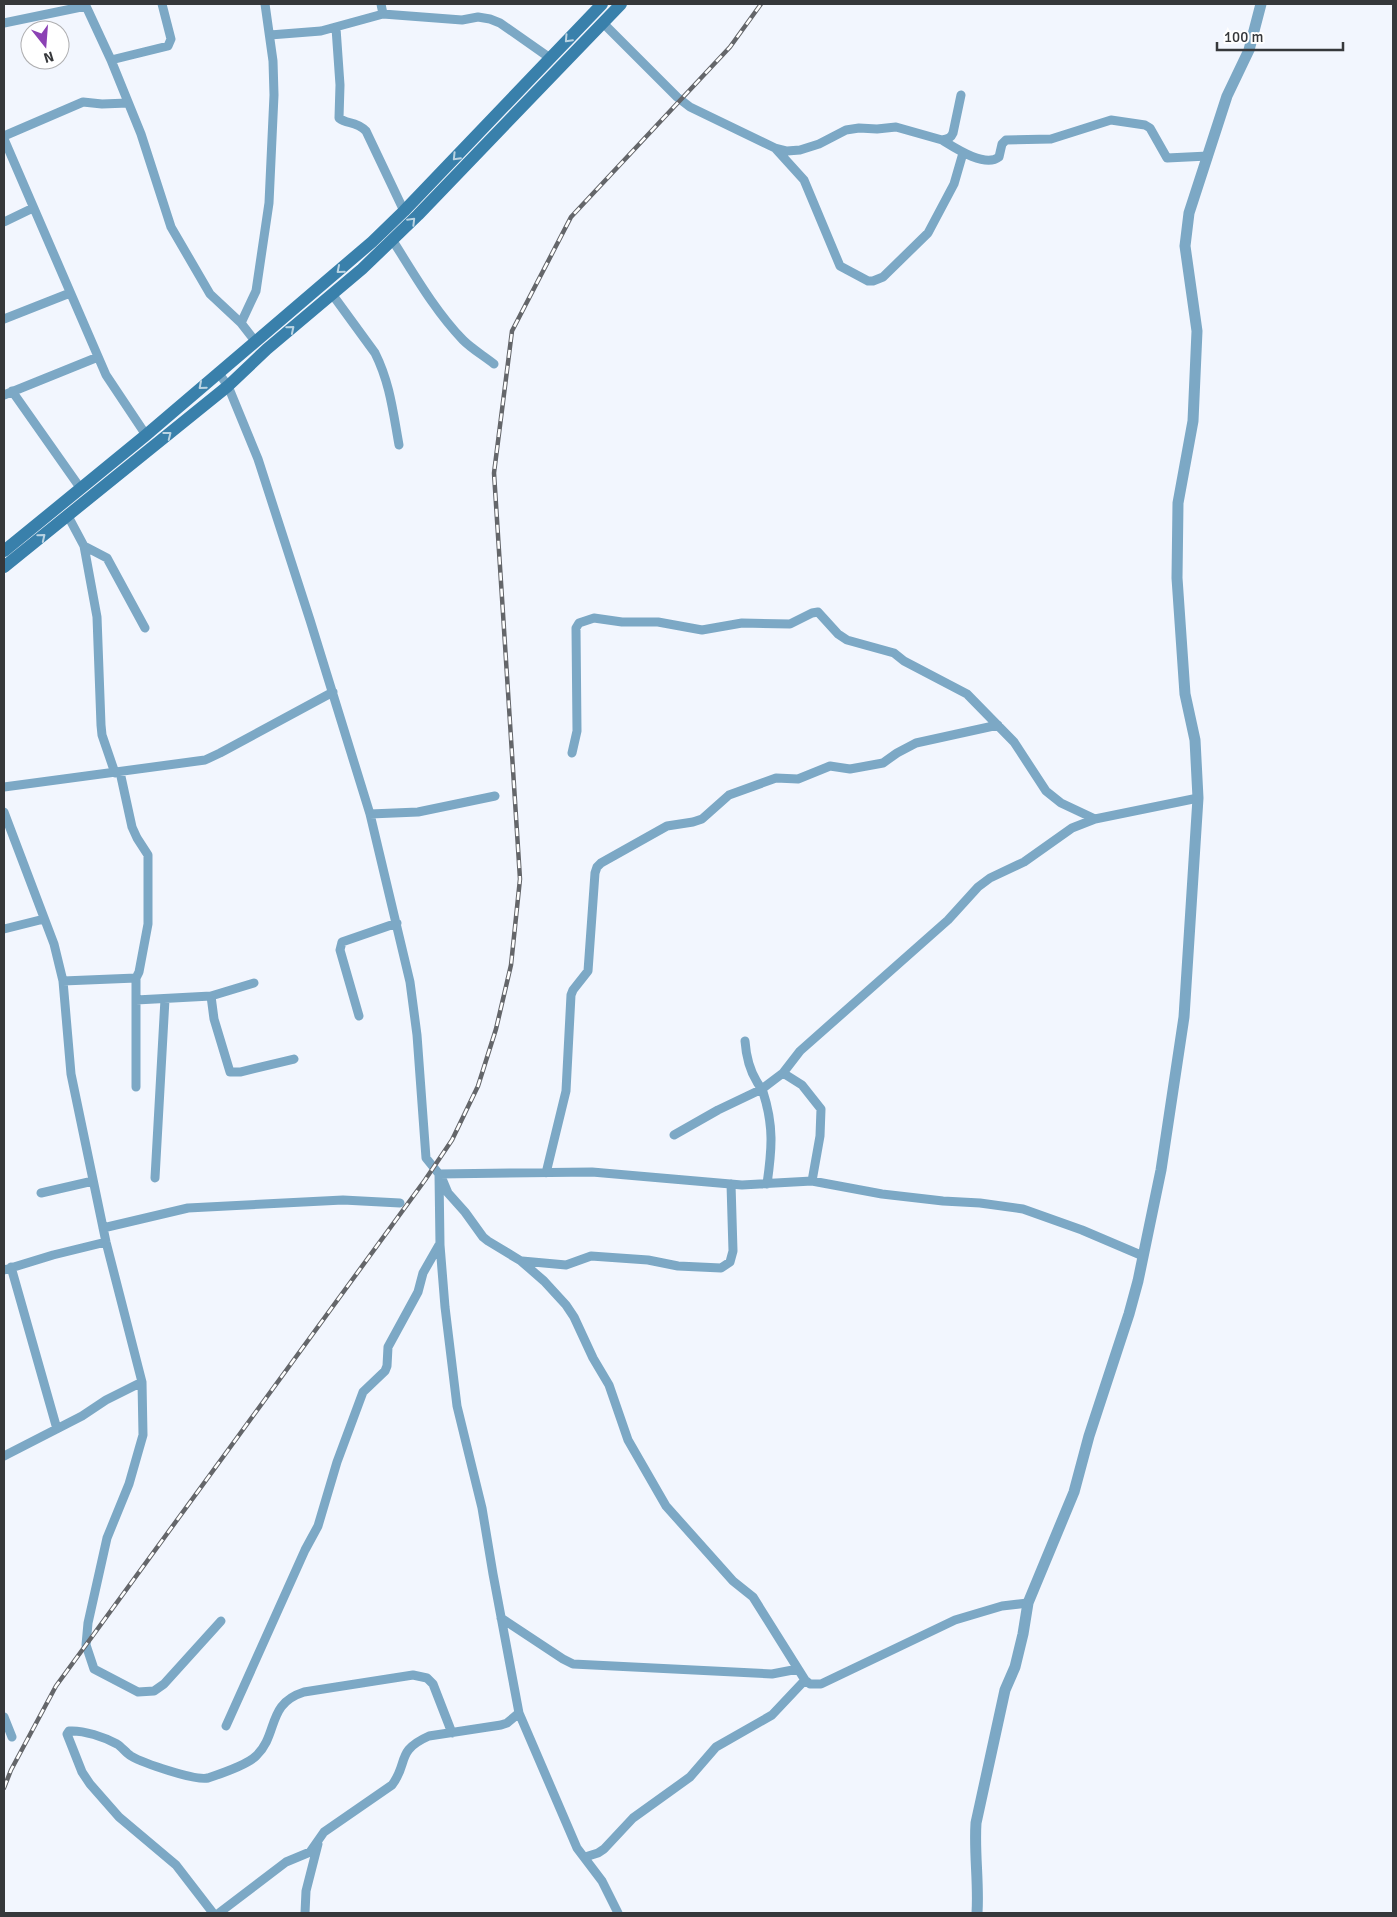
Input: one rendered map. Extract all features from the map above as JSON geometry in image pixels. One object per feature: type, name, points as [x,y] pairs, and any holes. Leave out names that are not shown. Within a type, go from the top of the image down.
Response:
[{"type":"main road","points":[[4,551],[146,435],[337,273],[404,210],[602,4]]},
{"type":"main road","points":[[4,567],[228,386],[267,349],[392,240],[621,4]]},
{"type":"street","points":[[111,60],[168,46],[170,39],[162,4]]},
{"type":"street","points":[[240,323],[256,291],[269,203],[274,95],[273,61],[265,4]]},
{"type":"street","points":[[381,4],[383,14]]},
{"type":"street","points":[[977,1913],[979,1888],[975,1845],[976,1823],[1005,1690],[1015,1667],[1028,1603],[1074,1492],[1089,1436],[1129,1314],[1161,1170],[1184,1017],[1198,798],[1195,740],[1185,694],[1178,578],[1178,503],[1193,421],[1197,331],[1185,246],[1186,229],[1189,213],[1227,96],[1249,50],[1261,4]]},
{"type":"street","points":[[4,23],[85,5],[111,60],[141,134],[171,227],[210,294],[240,323],[255,341]]},
{"type":"street","points":[[270,35],[336,28],[383,14],[462,20],[478,17],[500,23],[550,58]]},
{"type":"street","points":[[603,23],[677,97],[690,107],[775,148],[787,151],[800,150],[818,144],[846,130],[896,127],[942,140],[963,153],[990,160],[999,157],[1002,144],[1006,140],[1051,139],[1111,120],[1145,125],[1150,128],[1168,158],[1208,156]]},
{"type":"street","points":[[336,28],[340,85],[339,118],[342,121],[355,123],[366,131],[404,210]]},
{"type":"street","points":[[942,140],[951,137],[953,133],[961,95]]},
{"type":"street","points":[[128,103],[102,104],[83,102],[4,138],[98,357],[112,386],[146,435]]},
{"type":"street","points":[[775,148],[804,180],[840,266],[868,281],[883,277],[928,233],[954,184],[963,153]]},
{"type":"street","points":[[4,222],[33,208]]},
{"type":"street","points":[[392,240],[435,306],[454,330],[464,342],[494,364]]},
{"type":"street","points":[[4,319],[70,293]]},
{"type":"street","points":[[332,294],[375,353],[387,379],[399,445]]},
{"type":"street","points":[[81,489],[8,393],[98,357]]},
{"type":"street","points":[[218,372],[228,386],[258,459],[370,814],[410,982],[417,1035],[426,1158],[440,1174],[445,1190],[465,1212],[483,1237],[521,1261],[544,1280],[574,1317],[593,1358],[613,1393],[628,1440],[666,1506],[733,1581],[753,1597],[805,1680],[810,1684],[821,1684],[955,1620],[1002,1606],[1028,1603]]},
{"type":"street","points":[[68,516],[84,546],[98,629],[102,735],[117,772],[136,838],[148,855],[148,924],[138,976],[136,978],[136,1087]]},
{"type":"street","points":[[84,546],[107,558],[145,628]]},
{"type":"street","points":[[572,753],[577,730],[576,628],[579,623],[594,618],[622,622],[658,622],[702,630],[742,623],[790,624],[818,612],[838,634],[847,640],[894,654],[967,694],[1014,742],[1046,791],[1061,803],[1095,819]]},
{"type":"street","points":[[4,787],[204,760],[333,692]]},
{"type":"street","points":[[546,1173],[566,1091],[571,995],[588,971],[595,873],[601,863],[667,826],[702,819],[729,796],[776,778],[798,779],[830,766],[850,769],[883,763],[916,743],[998,725]]},
{"type":"street","points":[[370,814],[418,812],[495,796]]},
{"type":"street","points":[[674,1134],[762,1089],[783,1073],[800,1051],[948,920],[978,887],[990,878],[1024,862],[1072,828],[1095,819],[1198,798]]},
{"type":"street","points":[[4,812],[54,944],[63,981],[71,1074],[106,1242],[142,1382],[143,1435],[129,1484],[107,1538],[88,1623],[86,1645],[94,1668],[138,1692],[154,1691],[164,1684],[220,1621]]},
{"type":"street","points":[[4,929],[44,919]]},
{"type":"street","points":[[359,1016],[340,950],[342,942],[397,923]]},
{"type":"street","points":[[63,981],[136,978]]},
{"type":"street","points":[[136,1000],[211,996],[254,983]]},
{"type":"street","points":[[211,996],[214,1019],[230,1072],[240,1072],[294,1059]]},
{"type":"street","points":[[155,1178],[165,999]]},
{"type":"street","points":[[745,1041],[749,1065],[762,1089],[772,1136],[767,1184]]},
{"type":"street","points":[[783,1073],[802,1085],[821,1109],[820,1136],[812,1181]]},
{"type":"street","points":[[440,1174],[592,1172],[731,1184],[812,1181],[882,1194],[980,1203],[1023,1210],[1082,1230],[1143,1256]]},
{"type":"street","points":[[440,1174],[440,1245],[445,1307],[457,1406],[482,1508],[519,1712],[577,1848],[602,1881],[618,1913]]},
{"type":"street","points":[[41,1193],[93,1181]]},
{"type":"street","points":[[521,1261],[566,1265],[591,1256],[648,1260],[678,1266],[721,1268],[730,1262],[733,1251],[731,1184]]},
{"type":"street","points":[[103,1228],[188,1208],[343,1200],[400,1203]]},
{"type":"street","points":[[57,1429],[8,1268],[106,1242]]},
{"type":"street","points":[[226,1726],[305,1550],[318,1526],[337,1462],[363,1392],[385,1371],[388,1347],[418,1292],[423,1273],[440,1245]]},
{"type":"street","points":[[4,1456],[82,1416],[106,1400],[142,1382]]},
{"type":"street","points":[[501,1618],[563,1660],[573,1664],[772,1674],[798,1669]]},
{"type":"street","points":[[213,1913],[176,1865],[119,1817],[90,1784],[82,1772],[66,1734],[70,1731],[80,1731],[118,1744],[134,1758],[186,1776],[207,1778],[246,1763],[256,1756],[262,1748],[282,1703],[295,1695],[413,1675],[427,1678],[433,1684],[452,1733]]},
{"type":"street","points":[[584,1857],[604,1849],[633,1818],[683,1783],[716,1747],[772,1715],[805,1680]]},
{"type":"street","points":[[219,1913],[286,1862],[310,1852],[324,1832],[392,1785],[396,1780],[403,1757],[409,1748],[419,1740],[429,1736],[502,1726],[519,1712]]},
{"type":"street","points":[[4,1717],[12,1737]]},
{"type":"street","points":[[305,1913],[319,1839]]},
{"type":"street","points":[[306,1900],[313,1913]]},
{"type":"railway","points":[[4,1788],[11,1770],[56,1686],[425,1180],[452,1140],[478,1086],[496,1029],[511,965],[520,879],[494,473],[512,331],[571,217],[730,47],[761,4]]}]
